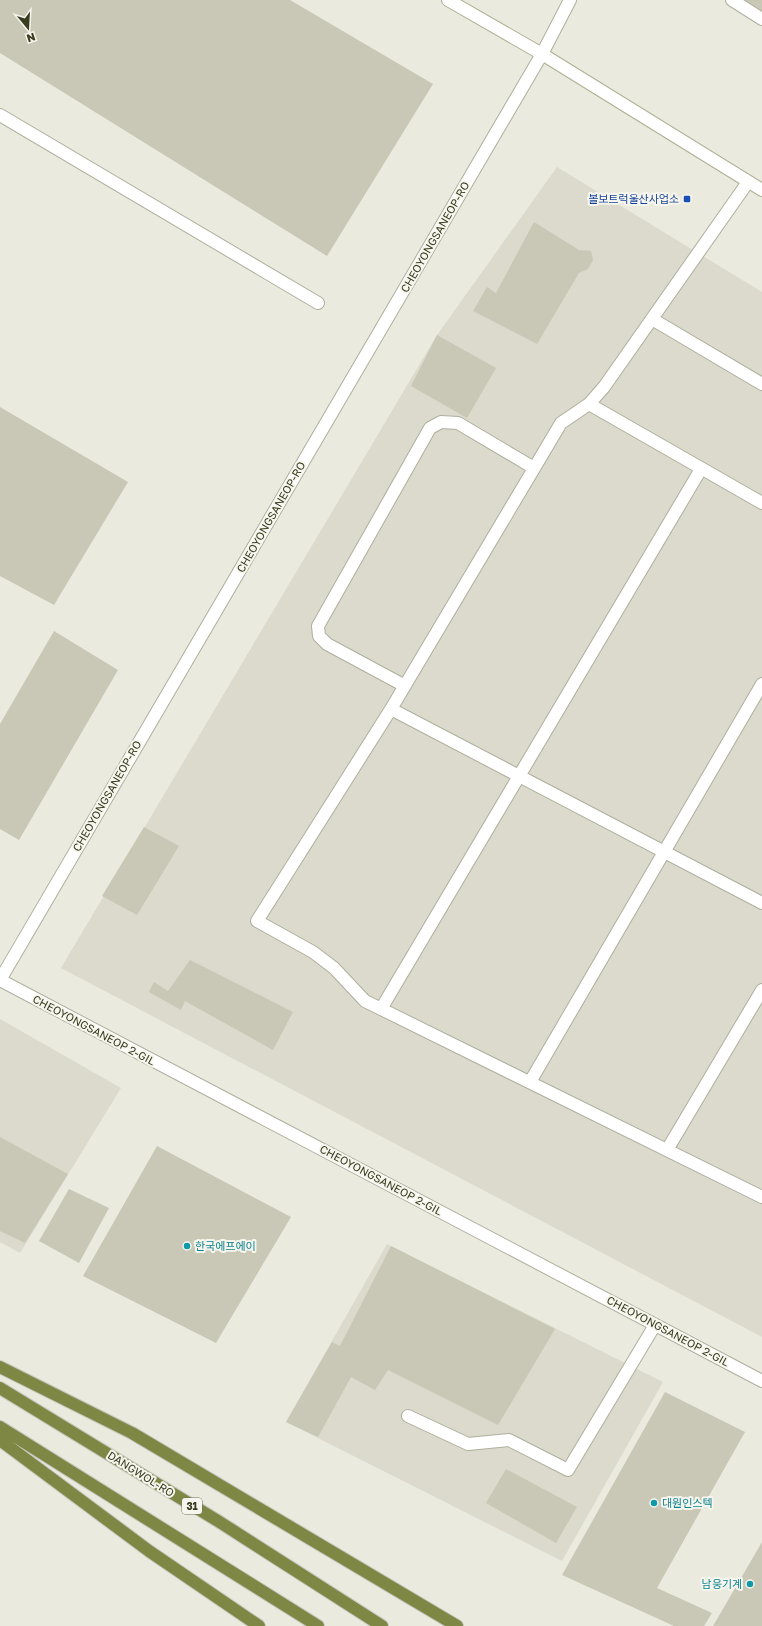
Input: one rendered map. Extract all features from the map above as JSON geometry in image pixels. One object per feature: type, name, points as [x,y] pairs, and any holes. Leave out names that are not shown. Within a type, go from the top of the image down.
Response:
[{"type":"highway","points":[[0,1367],[132,1433],[457,1626]]},
{"type":"highway","name":"DANGWOL-RO","points":[[0,1388],[218,1521],[382,1626]]},
{"type":"highway","points":[[0,1427],[318,1626]]},
{"type":"highway","points":[[0,1440],[149,1551],[258,1626]]},
{"type":"street","points":[[448,0],[542,54],[762,190]]},
{"type":"street","name":"CHEOYONGSANEOP-RO","points":[[0,980],[542,54],[570,0]]},
{"type":"street","points":[[732,0],[762,19]]},
{"type":"street","points":[[0,115],[318,303]]},
{"type":"street","points":[[748,182],[604,387],[589,404],[561,423],[391,709],[257,922],[314,952],[334,968],[365,1001],[762,1198]]},
{"type":"street","points":[[652,319],[762,384]]},
{"type":"street","points":[[589,404],[762,503]]},
{"type":"street","points":[[405,686],[327,644],[319,636],[318,626],[430,428],[441,422],[458,423],[534,468]]},
{"type":"street","points":[[381,1009],[701,469]]},
{"type":"street","points":[[530,1082],[762,684]]},
{"type":"street","points":[[391,709],[762,903]]},
{"type":"street","name":"CHEOYONGSANEOP 2-GIL","points":[[0,980],[762,1381]]},
{"type":"street","points":[[667,1150],[762,990]]},
{"type":"street","points":[[408,1416],[468,1444],[508,1440],[568,1470],[655,1325]]},
{"type":"shaded area","points":[[557,167],[762,292],[762,1337],[61,968],[437,335]]},
{"type":"shaded area","points":[[0,1019],[121,1088],[20,1253],[0,1242]]},
{"type":"shaded area","points":[[387,1244],[663,1382],[562,1561],[286,1422]]},
{"type":"building","points":[[0,0],[290,0],[433,84],[327,256],[0,53]]},
{"type":"building","points":[[744,0],[762,0],[762,11]]},
{"type":"building","points":[[534,222],[579,250],[591,251],[593,260],[588,269],[579,273],[537,344],[473,311],[487,287],[496,293]]},
{"type":"building","points":[[437,335],[496,368],[467,418],[411,386]]},
{"type":"building","points":[[0,407],[128,482],[54,605],[0,576]]},
{"type":"building","points":[[54,631],[118,670],[19,840],[0,829],[0,724]]},
{"type":"building","points":[[144,827],[179,846],[137,915],[102,896]]},
{"type":"building","points":[[190,960],[293,1012],[273,1050],[185,1001],[181,1010],[149,992],[154,982],[168,991]]},
{"type":"building","points":[[0,1137],[68,1174],[25,1243],[0,1231]]},
{"type":"building","name":"한국에프에이","points":[[157,1146],[291,1217],[216,1343],[83,1276]]},
{"type":"building","points":[[69,1189],[109,1208],[79,1263],[39,1241]]},
{"type":"building","points":[[391,1246],[555,1329],[498,1425],[388,1370],[375,1390],[351,1377],[318,1437],[286,1422],[332,1342],[340,1346]]},
{"type":"building","name":"대원인스텍","points":[[665,1392],[745,1432],[657,1588],[712,1613],[704,1626],[674,1626],[562,1575]]},
{"type":"building","points":[[506,1469],[577,1507],[556,1543],[486,1503]]},
{"type":"building","name":"남웅기계","points":[[762,1542],[762,1626],[713,1626]]},
{"type":"place","name":"볼보트럭울산사업소","points":[[687,199]]},
{"type":"place","name":"한국에프에이","points":[[187,1246]]},
{"type":"place","name":"대원인스텍","points":[[654,1503]]},
{"type":"place","name":"남웅기계","points":[[750,1584]]}]
